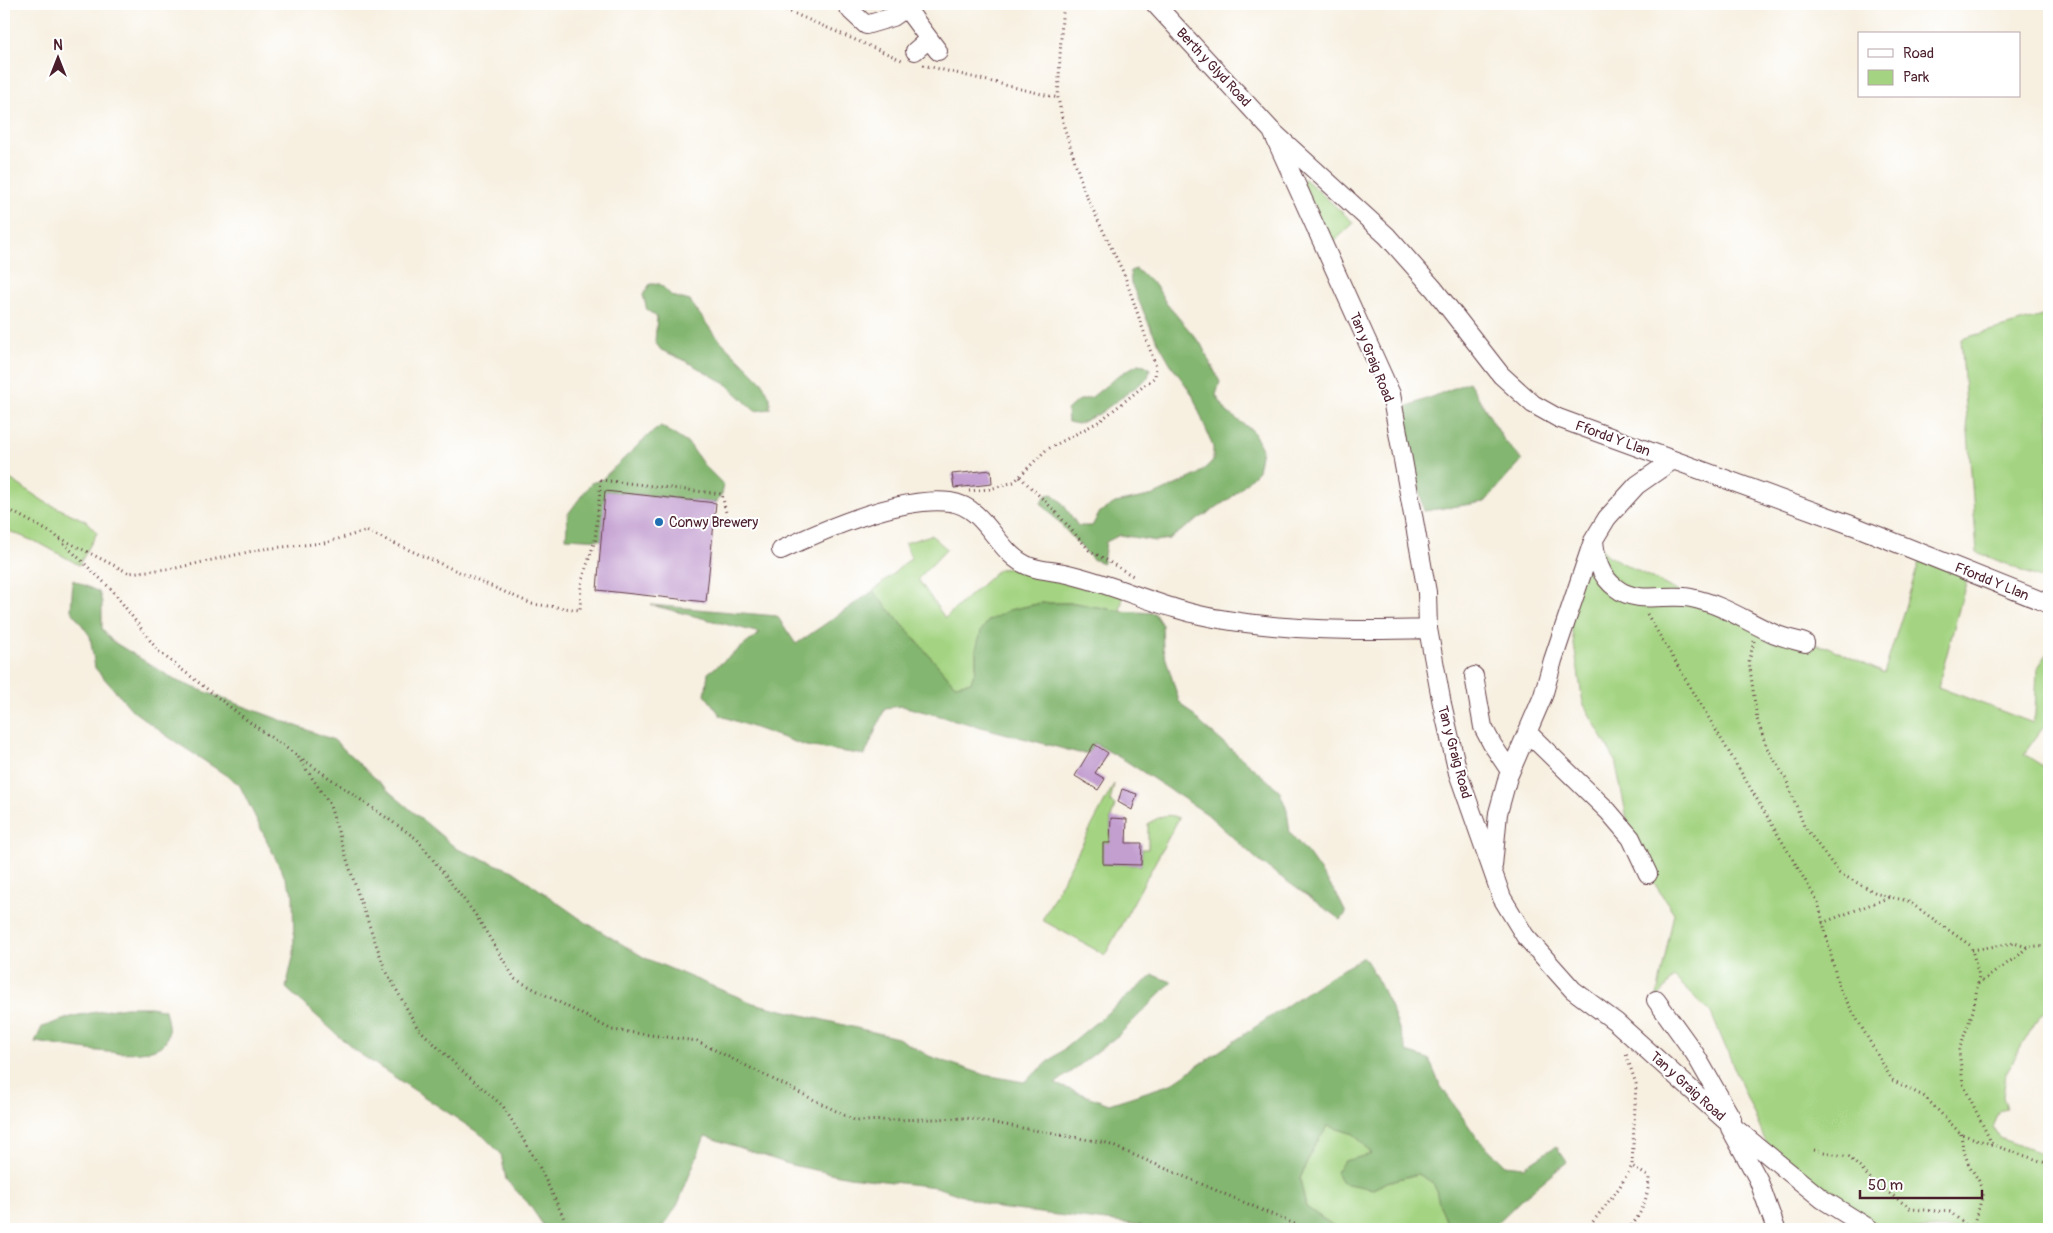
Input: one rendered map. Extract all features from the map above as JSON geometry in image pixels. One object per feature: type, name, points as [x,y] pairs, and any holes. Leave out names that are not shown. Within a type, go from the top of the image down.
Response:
[{"type":"street","points":[[846,4],[866,25],[893,17],[906,8],[934,45],[915,51]]},
{"type":"street","name":"Berth y Glyd Road","points":[[1155,4],[1272,131]]},
{"type":"street","name":"Ffordd Y Llan","points":[[1272,131],[1387,236],[1434,289],[1501,375],[1533,404],[1558,418],[1854,526],[2049,604]]},
{"type":"street","name":"Tan y Graig Road","points":[[1272,131],[1391,394],[1427,592],[1428,629],[1442,704],[1458,773],[1502,898],[1525,936],[1573,990],[1616,1022],[1725,1120],[1822,1199],[1870,1229]]},
{"type":"street","points":[[1492,871],[1498,814],[1510,770],[1543,696],[1553,660],[1594,541],[1607,518],[1637,485],[1672,460]]},
{"type":"street","points":[[781,550],[809,537],[885,509],[952,502],[966,507],[977,515],[1018,561],[1031,567],[1068,574],[1178,610],[1220,619],[1295,628],[1362,631],[1428,629]]},
{"type":"street","points":[[1594,541],[1596,559],[1604,577],[1617,590],[1647,598],[1688,597],[1711,602],[1777,635],[1805,643]]},
{"type":"street","points":[[1474,676],[1484,727],[1492,744],[1510,770]]},
{"type":"street","points":[[1526,732],[1608,810],[1631,838],[1648,874]]},
{"type":"street","points":[[1656,1000],[1695,1054],[1740,1132]]},
{"type":"street","points":[[1725,1120],[1758,1179],[1776,1229]]},
{"type":"path","points":[[966,491],[990,489],[1014,482],[1046,450],[1100,421],[1155,377],[1156,367],[1124,274],[1086,193],[1064,127],[1058,98],[1062,17],[1065,4]]},
{"type":"path","points":[[1020,476],[1054,510],[1089,550],[1137,578]]},
{"type":"path","points":[[4,507],[129,573],[176,568],[262,549],[324,543],[366,531],[532,604],[580,610],[581,584],[594,540],[601,480],[722,494],[728,522]]},
{"type":"path","points":[[55,535],[113,591],[158,651],[252,724],[417,839],[475,914],[515,979],[612,1030],[697,1041],[856,1121],[966,1118],[1106,1143],[1306,1229]]},
{"type":"path","points":[[1636,596],[1818,902],[1839,988],[1892,1080],[1925,1097],[1961,1134],[2049,1164]]},
{"type":"path","points":[[1757,625],[1750,661],[1758,719],[1767,748],[1786,779],[1804,826],[1839,872],[1878,894],[1908,901],[1971,946],[1980,976],[1973,1011],[1959,1050],[1963,1084],[1992,1145]]},
{"type":"path","points":[[296,754],[329,803],[358,894],[385,969],[417,1027],[461,1070],[504,1106],[538,1164],[569,1229]]},
{"type":"path","points":[[1822,923],[1891,897]]},
{"type":"path","points":[[1972,950],[2014,943],[2027,947],[2049,948]]},
{"type":"path","points":[[1978,984],[2019,956],[2027,947]]},
{"type":"path","points":[[1580,1229],[1592,1223],[1619,1188],[1632,1166],[1636,1084],[1624,1048]]},
{"type":"path","points":[[1814,1150],[1849,1157],[1873,1182],[1911,1209],[1950,1212],[1971,1229],[1983,1195],[1979,1181],[1969,1165],[1961,1134]]},
{"type":"path","points":[[1628,1229],[1634,1223],[1649,1191],[1649,1177],[1632,1166]]},
{"type":"green space","points":[[1305,179],[1354,223],[1330,245],[1302,182]]},
{"type":"green space","points":[[1136,269],[1157,287],[1166,303],[1201,344],[1220,382],[1216,395],[1227,412],[1253,431],[1262,449],[1258,471],[1232,497],[1169,539],[1155,541],[1120,535],[1106,542],[1103,563],[1092,559],[1041,503],[1046,495],[1052,494],[1061,501],[1078,526],[1092,526],[1100,512],[1115,503],[1154,495],[1197,475],[1213,461],[1213,447],[1192,394],[1170,363],[1152,331],[1131,283],[1130,271]]},
{"type":"green space","points":[[650,284],[660,284],[672,296],[690,301],[714,334],[762,382],[770,398],[770,409],[755,411],[726,384],[684,360],[661,350],[655,342],[657,317],[647,310],[643,295]]},
{"type":"green space","points":[[2049,314],[2049,582],[1977,552],[1961,339]]},
{"type":"green space","points":[[1138,364],[1145,365],[1150,369],[1148,378],[1099,414],[1078,424],[1068,422],[1067,410],[1077,401],[1092,397],[1119,375]]},
{"type":"green space","points":[[1469,382],[1504,440],[1522,460],[1485,502],[1424,511],[1401,409]]},
{"type":"green space","points":[[661,426],[690,445],[703,464],[724,485],[722,494],[716,503],[606,491],[602,540],[566,538],[568,514],[591,483],[601,480]]},
{"type":"green space","points":[[4,475],[45,502],[86,521],[97,533],[79,565],[43,545],[4,529]]},
{"type":"green space","points":[[931,535],[947,549],[918,579],[945,618],[999,569],[1031,567],[1124,592],[1120,611],[1075,603],[1042,603],[1009,610],[976,649],[976,668],[971,682],[955,685],[873,591],[911,558],[905,543]]},
{"type":"green space","points":[[1593,541],[1609,556],[1689,597],[1805,643],[1828,647],[1884,673],[1922,553],[1969,572],[1938,687],[2033,723],[2037,669],[2049,651],[2049,715],[2047,722],[2024,754],[2049,770],[2049,1006],[2035,1023],[2006,1073],[2003,1097],[2007,1109],[2000,1111],[1993,1127],[1999,1138],[2049,1156],[2049,1229],[1870,1229],[1773,1159],[1711,1013],[1674,977],[1656,1000],[1674,913],[1648,874],[1631,838],[1615,760],[1583,703],[1569,612]]},
{"type":"green space","points":[[73,580],[99,592],[102,602],[102,629],[112,641],[179,682],[334,740],[392,794],[457,849],[513,871],[582,920],[645,958],[753,1003],[898,1038],[929,1056],[985,1075],[1024,1082],[1153,975],[1172,982],[1120,1034],[1055,1084],[1109,1104],[1171,1084],[1329,977],[1364,957],[1389,1003],[1407,1052],[1429,1059],[1440,1085],[1478,1139],[1505,1165],[1524,1167],[1556,1146],[1567,1162],[1524,1197],[1493,1227],[1487,1229],[1447,1229],[1446,1220],[1435,1187],[1418,1174],[1387,1182],[1373,1189],[1342,1183],[1336,1172],[1344,1161],[1372,1154],[1354,1134],[1328,1126],[1313,1148],[1300,1179],[1306,1207],[1338,1229],[1147,1229],[1140,1225],[998,1208],[936,1187],[849,1177],[791,1165],[705,1136],[678,1204],[662,1229],[551,1229],[543,1225],[528,1203],[506,1180],[501,1154],[483,1136],[354,1050],[286,988],[294,953],[293,894],[239,784],[133,711],[95,668],[90,636],[71,610]]},
{"type":"green space","points":[[873,591],[955,685],[971,682],[976,668],[976,649],[981,631],[988,621],[1009,610],[1042,603],[1075,603],[1120,611],[1154,613],[1162,625],[1163,649],[1179,701],[1205,727],[1279,790],[1287,810],[1290,833],[1309,855],[1337,895],[1346,913],[1341,920],[1260,862],[1207,814],[1126,761],[1094,743],[1088,753],[1079,753],[902,706],[885,708],[865,755],[806,746],[721,716],[705,695],[708,673],[760,633],[651,605],[777,616],[796,644]]},
{"type":"green space","points":[[1114,784],[1110,802],[1115,805],[1111,818],[1110,843],[1103,843],[1103,864],[1141,865],[1142,849],[1148,849],[1148,824],[1166,815],[1179,818],[1105,955],[1042,920]]},
{"type":"green space","points":[[125,1007],[151,1007],[165,1010],[168,1022],[168,1035],[164,1043],[154,1049],[122,1053],[102,1052],[35,1042],[42,1027],[74,1016]]},
{"type":"green space","points":[[1328,1126],[1354,1134],[1372,1155],[1373,1189],[1387,1182],[1418,1174],[1433,1184],[1446,1220],[1447,1229],[1338,1229],[1306,1207],[1300,1179],[1313,1148]]},
{"type":"building","points":[[991,470],[992,484],[954,488],[952,474]]},
{"type":"building","points":[[605,491],[716,503],[706,602],[597,590]]},
{"type":"building","points":[[1094,744],[1108,753],[1095,773],[1105,779],[1098,790],[1075,776]]},
{"type":"building","points":[[1122,789],[1137,794],[1132,810],[1118,802]]},
{"type":"building","points":[[1111,818],[1127,819],[1126,843],[1142,843],[1141,865],[1103,864],[1103,843],[1110,843]]},
{"type":"place","name":"Conwy Brewery","points":[[659,522]]}]
